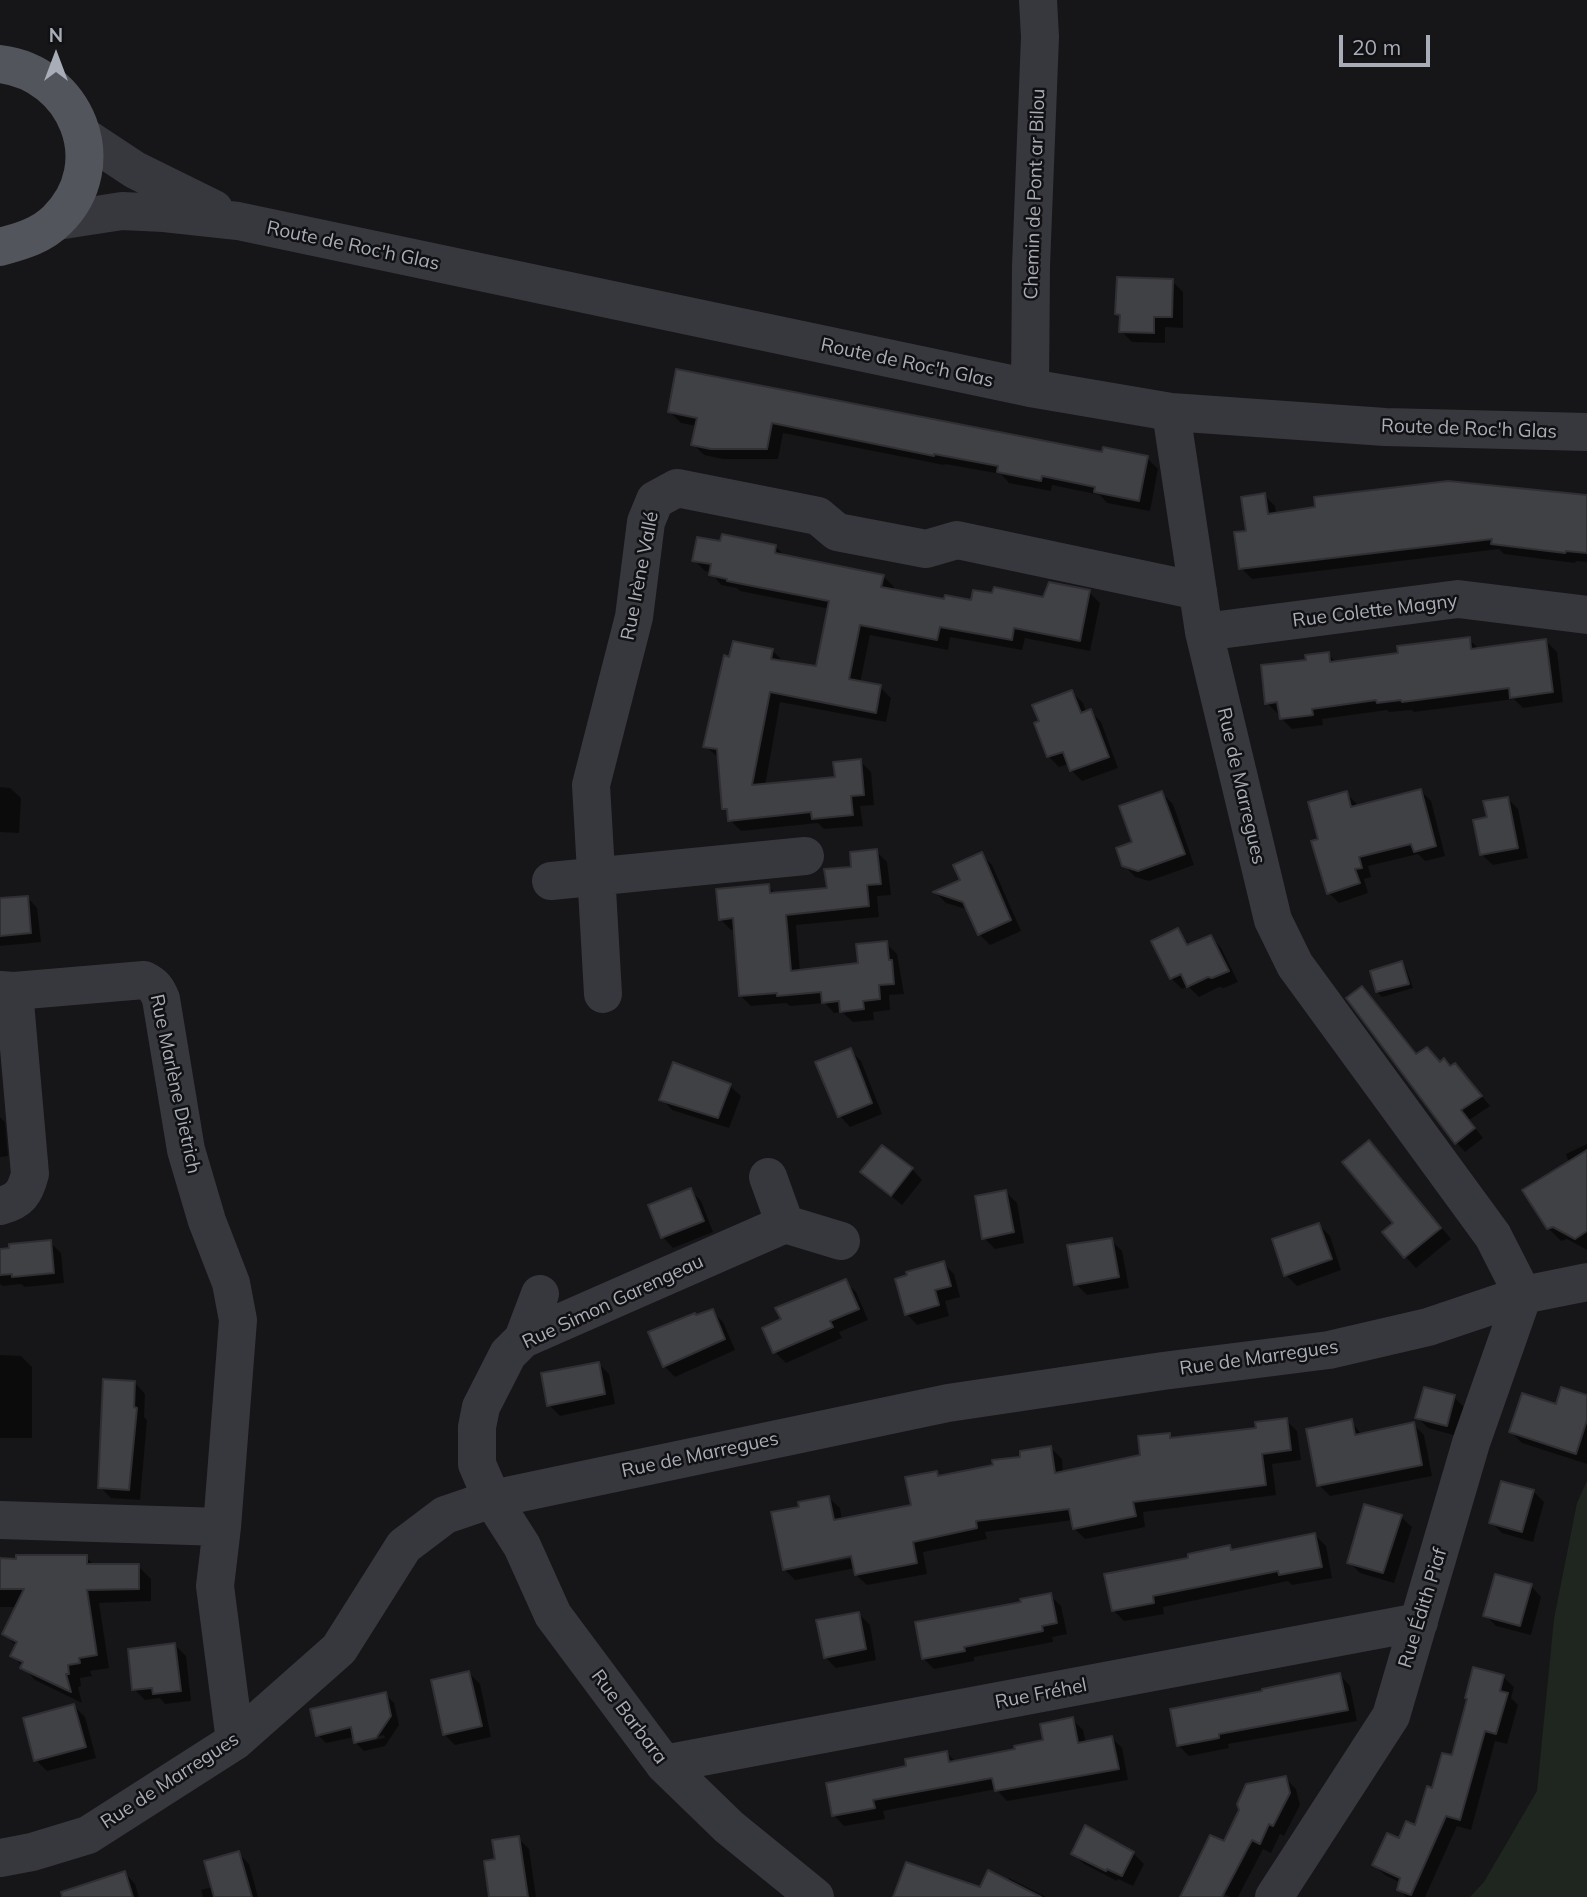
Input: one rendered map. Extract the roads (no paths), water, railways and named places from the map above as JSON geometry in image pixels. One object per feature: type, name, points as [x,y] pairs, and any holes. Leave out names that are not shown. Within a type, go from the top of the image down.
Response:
[{"type":"main road","points":[[0,64],[17,66],[40,76],[59,91],[74,111],[82,135],[84,158],[81,181],[71,203],[57,221],[31,239],[0,247]]},
{"type":"street","name":"Chemin de Pont ar Bilou","points":[[1030,388],[1031,266],[1040,37],[1038,0]]},
{"type":"street","name":"Route de Roc'h Glas","points":[[82,135],[135,170],[237,221]]},
{"type":"street","name":"Route de Roc'h Glas","points":[[57,221],[122,211],[237,221],[1030,388],[1171,412],[1385,427],[1587,432]]},
{"type":"street","name":"Rue de Marregues","points":[[1171,412],[1204,632],[1273,919],[1296,965],[1493,1236],[1523,1296]]},
{"type":"street","name":"Rue Irène Vallé","points":[[603,994],[591,785],[635,617],[646,522],[655,500],[677,488],[818,516],[837,532],[926,549],[957,540],[1198,591]]},
{"type":"street","name":"Rue Colette Magny","points":[[1204,632],[1458,599],[1587,615]]},
{"type":"street","points":[[551,881],[804,856]]},
{"type":"street","name":"Rue Marlène Dietrich","points":[[0,1206],[13,1203],[23,1195],[30,1174],[7,990],[144,981],[153,985],[161,999],[186,1150],[207,1221],[231,1283],[237,1320],[222,1527],[215,1586],[235,1741]]},
{"type":"street","points":[[768,1177],[785,1224],[841,1241]]},
{"type":"street","name":"Rue Simon Garengeau","points":[[492,1499],[477,1464],[477,1427],[481,1407],[508,1354],[523,1339],[785,1224]]},
{"type":"street","name":"Rue de Marregues","points":[[0,1858],[32,1852],[88,1835],[235,1741],[339,1649],[404,1546],[445,1515],[492,1499],[948,1403],[1329,1350],[1428,1327],[1523,1296],[1587,1282]]},
{"type":"street","points":[[523,1339],[540,1294]]},
{"type":"street","name":"Rue Édith Piaf","points":[[1274,1897],[1391,1716],[1471,1443],[1523,1296]]},
{"type":"street","name":"Rue Barbara","points":[[492,1499],[522,1546],[553,1615],[664,1765],[729,1827],[815,1897]]},
{"type":"street","points":[[0,1520],[222,1527]]},
{"type":"street","name":"Rue Fréhel","points":[[664,1765],[1419,1622]]}]
